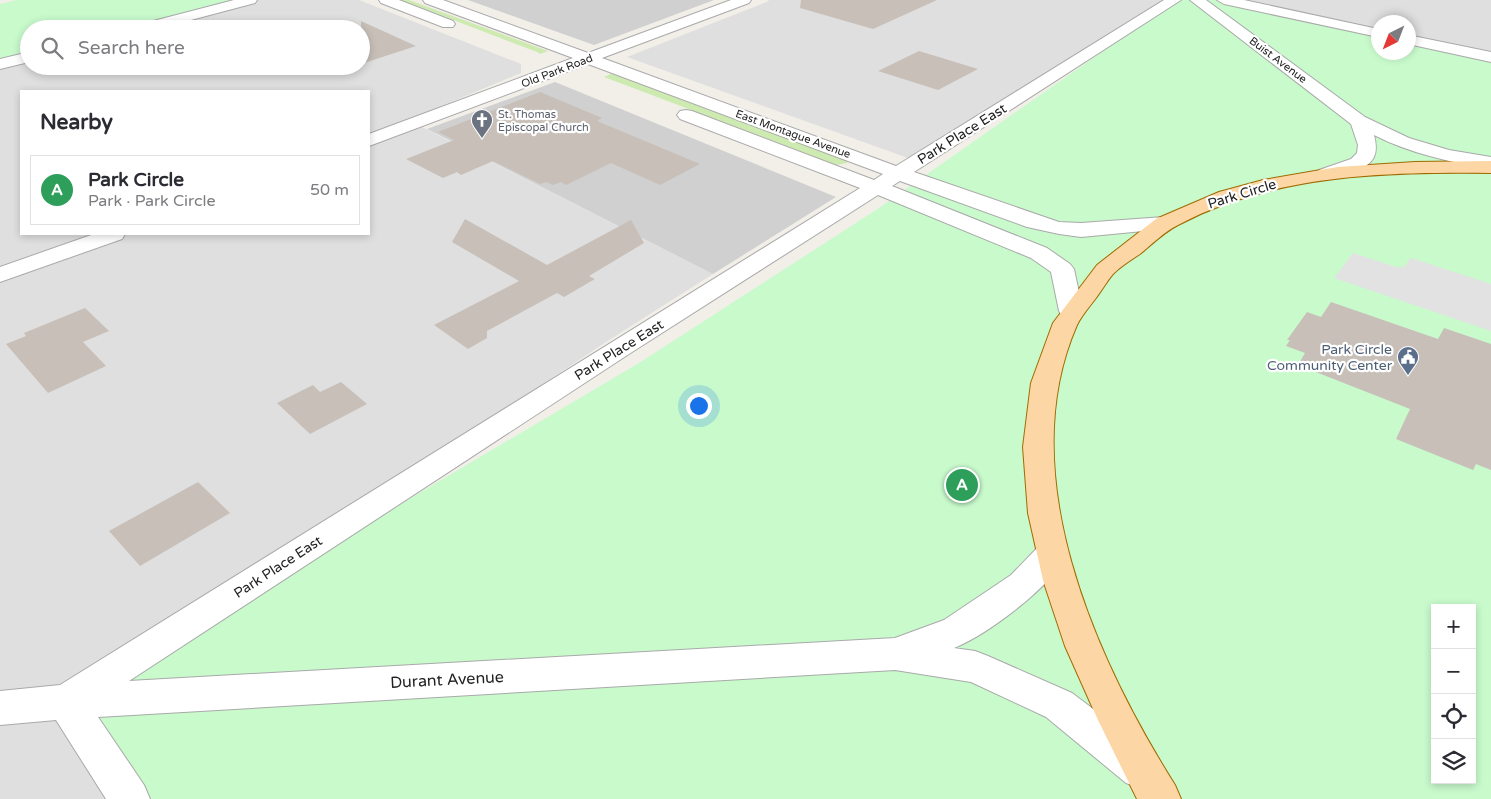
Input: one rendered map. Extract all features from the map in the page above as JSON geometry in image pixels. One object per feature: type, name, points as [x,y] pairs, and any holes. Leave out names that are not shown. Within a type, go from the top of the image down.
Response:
[{"type":"main road","name":"Park Circle","points":[[1152,786],[1094,673],[1069,610],[1052,554],[1039,483],[1038,423],[1046,372],[1056,340],[1071,311],[1112,261],[1164,223],[1213,201],[1267,185],[1326,174],[1413,166],[1491,165]]},
{"type":"street","points":[[173,20],[250,0]]},
{"type":"street","points":[[386,0],[589,78]]},
{"type":"street","name":"East Montague Avenue","points":[[430,0],[590,59],[889,181],[1039,253],[1062,269],[1071,311]]},
{"type":"street","name":"Old Park Road","points":[[370,140],[564,69],[744,0]]},
{"type":"street","name":"Park Place East","points":[[66,702],[620,348],[889,181],[1174,0]]},
{"type":"street","name":"Buist Avenue","points":[[1197,0],[1359,121],[1402,142],[1446,155],[1491,165]]},
{"type":"street","points":[[1224,0],[1371,32]]},
{"type":"street","points":[[1416,41],[1491,57]]},
{"type":"street","points":[[0,64],[20,59]]},
{"type":"street","name":"East Montague Avenue","points":[[673,110],[889,181],[1059,228],[1081,230],[1164,223]]},
{"type":"street","points":[[1326,174],[1359,163],[1365,159],[1368,152],[1367,138],[1359,121]]},
{"type":"street","points":[[0,275],[111,235]]},
{"type":"street","name":"Durant Avenue","points":[[895,654],[957,631],[1023,585],[1052,554]]},
{"type":"street","name":"Durant Avenue","points":[[0,708],[66,702],[895,654],[975,667],[1059,705],[1152,786]]},
{"type":"street","points":[[66,702],[129,799]]},
{"type":"shaded area","points":[[250,0],[359,0],[521,64],[521,73],[408,120],[713,274],[606,342],[66,702],[129,799],[0,799],[0,64],[20,59],[20,75],[370,75],[370,20],[173,20]]},
{"type":"shaded area","points":[[468,0],[714,0],[594,45]]},
{"type":"shaded area","points":[[768,0],[1174,0],[919,162],[627,57]]},
{"type":"shaded area","points":[[1224,0],[1491,0],[1491,57],[1416,41],[1416,15],[1371,15],[1371,32]]},
{"type":"shaded area","points":[[555,82],[836,197],[713,274],[427,129]]},
{"type":"shaded area","points":[[1353,253],[1396,267],[1404,267],[1411,258],[1491,284],[1491,331],[1334,278]]},
{"type":"green space","points":[[17,0],[250,0],[173,20],[20,20],[20,59],[0,64],[0,4]]},
{"type":"green space","points":[[401,0],[409,0],[548,51],[540,54]]},
{"type":"green space","points":[[1176,0],[1224,0],[1371,32],[1371,60],[1416,60],[1416,41],[1491,57],[1491,799],[129,799],[66,702],[639,363],[876,210]]},
{"type":"green space","points":[[613,73],[672,92],[849,159],[847,163],[837,165],[831,163],[604,77]]},
{"type":"building","points":[[801,0],[937,0],[873,29],[800,8]]},
{"type":"building","points":[[370,25],[416,46],[370,61]]},
{"type":"building","points":[[919,51],[978,69],[938,90],[878,71]]},
{"type":"building","points":[[540,92],[602,118],[597,121],[700,164],[660,185],[611,163],[566,185],[561,182],[553,185],[546,182],[540,184],[493,161],[461,175],[457,172],[443,178],[406,159],[454,140],[438,132]]},
{"type":"building","points":[[465,219],[547,265],[631,220],[644,243],[589,276],[595,279],[564,297],[557,293],[487,331],[487,338],[468,349],[434,325],[519,281],[452,242]]},
{"type":"building","name":"Park Circle Community Center","points":[[1331,302],[1438,339],[1444,328],[1491,344],[1491,470],[1476,464],[1473,470],[1396,439],[1410,409],[1298,365],[1305,353],[1286,346],[1290,340],[1287,340],[1307,312],[1321,317]]},
{"type":"building","points":[[85,308],[109,331],[83,342],[106,366],[48,393],[6,344],[26,336],[24,333]]},
{"type":"building","points":[[341,382],[367,404],[310,434],[277,403],[313,385],[320,392]]},
{"type":"building","points":[[198,482],[230,513],[140,566],[109,531]]},
{"type":"place","name":"St. Thomas Episcopal Church","points":[[482,139]]},
{"type":"place","name":"Park Circle Community Center","points":[[1408,376]]},
{"type":"place","name":"Park Circle","points":[[962,485]]}]
